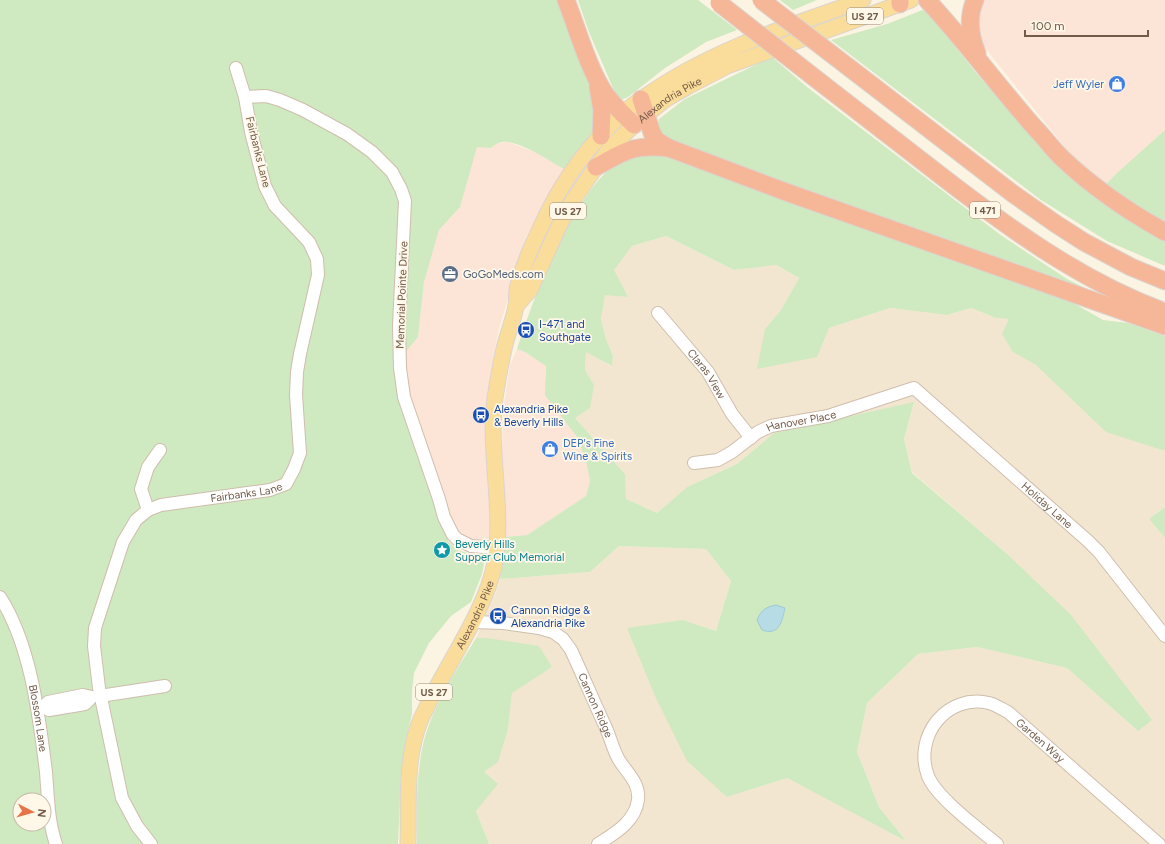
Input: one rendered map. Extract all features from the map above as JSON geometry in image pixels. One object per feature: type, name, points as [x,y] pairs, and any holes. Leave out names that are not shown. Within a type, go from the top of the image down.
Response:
[{"type":"highway","points":[[566,0],[595,76],[605,94],[636,113],[656,140],[669,148],[823,205],[1165,326]]},
{"type":"highway","name":"I 471","points":[[761,0],[1012,193],[1056,224],[1084,242],[1131,267],[1165,281]]},
{"type":"highway","points":[[927,0],[1018,109],[1063,159],[1121,206],[1165,232]]},
{"type":"highway","points":[[975,0],[971,8],[970,25],[972,42],[981,63]]},
{"type":"highway","name":"I 471","points":[[717,2],[985,209],[1039,248],[1135,301],[1165,312]]},
{"type":"highway","points":[[595,76],[602,110],[601,136]]},
{"type":"highway","points":[[596,167],[623,152],[634,148],[653,146],[669,148]]},
{"type":"main road","name":"Alexandria Pike","points":[[516,306],[530,290],[560,224],[574,200],[596,167],[636,113],[660,85],[738,46],[863,0]]},
{"type":"main road","name":"Alexandria Pike","points":[[408,844],[409,770],[413,743],[420,722],[472,622],[491,578],[498,526],[494,414],[503,352],[516,306],[517,287],[531,248],[546,216],[570,174],[601,136],[636,113],[666,99],[686,87],[727,66],[904,1]]},
{"type":"street","name":"Fairbanks Lane","points":[[151,844],[137,826],[122,798],[100,696],[94,646],[95,628],[123,542],[136,520],[148,510],[161,505],[270,490],[286,484],[300,453],[296,395],[297,372],[318,275],[317,259],[309,242],[275,206],[265,186],[251,132],[245,97],[236,68]]},
{"type":"street","name":"Memorial Pointe Drive","points":[[245,97],[266,96],[280,100],[303,110],[347,134],[366,147],[392,172],[401,189],[405,201],[399,326],[400,368],[404,396],[444,517],[453,535],[457,539],[471,546],[496,548]]},
{"type":"street","name":"Claras View","points":[[658,313],[708,372],[732,414],[750,438]]},
{"type":"street","name":"Hanover Place","points":[[694,463],[718,460],[732,452],[758,432],[771,426],[828,416],[914,388]]},
{"type":"street","name":"Holiday Lane","points":[[914,388],[1085,538],[1099,552],[1165,636]]},
{"type":"street","points":[[148,510],[141,489],[148,467],[160,450]]},
{"type":"street","name":"Blossom Lane","points":[[0,597],[15,626],[29,672],[41,736],[50,822],[56,844]]},
{"type":"street","name":"Cannon Ridge","points":[[472,622],[503,622],[546,630],[553,632],[563,639],[570,650],[613,747],[619,759],[636,783],[638,792],[638,801],[634,814],[627,823],[598,844]]},
{"type":"street","points":[[100,696],[164,686]]},
{"type":"street","name":"Garden Way","points":[[997,844],[941,795],[928,776],[924,753],[925,742],[931,730],[941,716],[949,709],[970,703],[990,703],[1008,712],[1159,844]]},
{"type":"shaded area","points":[[981,0],[1165,0],[1165,130],[1105,185],[1071,155],[986,49],[977,32]]},
{"type":"shaded area","points":[[507,142],[535,152],[564,169],[527,236],[498,332],[487,395],[485,432],[490,507],[489,538],[474,540],[464,538],[453,529],[410,402],[403,355],[418,337],[424,282],[439,230],[460,207],[477,146],[491,148],[495,144]]},
{"type":"shaded area","points":[[666,236],[734,270],[776,265],[799,278],[781,310],[765,329],[829,328],[890,308],[947,315],[971,308],[996,318],[1009,319],[1013,352],[1036,365],[1143,443],[1165,451],[1165,507],[1149,519],[1165,538],[1165,844],[489,844],[476,811],[484,772],[508,729],[512,692],[552,667],[487,638],[476,638],[500,579],[590,572],[619,546],[706,549],[731,581],[716,631],[683,620],[727,797],[787,778],[905,840],[879,807],[857,752],[867,703],[918,654],[977,647],[1067,668],[1138,731],[1006,553],[912,472],[904,439],[914,403],[774,433],[737,464],[687,487],[657,513],[626,499],[625,474],[575,418],[594,385],[585,370],[586,351],[611,366],[613,356],[606,339],[601,319],[605,294],[628,297],[613,270],[632,246]]},
{"type":"shaded area","points":[[517,349],[525,352],[546,366],[545,376],[563,417],[577,438],[586,461],[590,481],[586,496],[527,535],[506,537],[502,456],[503,410],[510,365]]},
{"type":"green space","points":[[0,0],[558,0],[597,104],[597,122],[591,134],[564,169],[537,153],[522,146],[508,142],[496,144],[491,148],[477,147],[460,207],[439,230],[424,282],[418,337],[403,355],[397,359],[427,478],[448,541],[457,550],[485,558],[482,574],[471,602],[451,616],[429,643],[414,673],[412,714],[405,743],[401,774],[398,844],[61,844],[52,821],[52,792],[12,792],[12,832],[48,832],[50,844],[0,844]]},
{"type":"green space","points":[[578,0],[698,0],[737,30],[706,42],[665,68],[628,97],[621,100],[616,95],[589,32]]},
{"type":"green space","points":[[780,0],[817,0],[793,10]]},
{"type":"green space","points":[[925,9],[977,74],[1061,169],[1108,205],[1165,240],[1165,266],[1107,241],[1041,200],[831,40],[887,24]]},
{"type":"green space","points":[[772,57],[807,87],[1002,236],[1067,279],[1128,309],[665,138],[657,129],[659,119],[685,99]]},
{"type":"green space","points":[[1165,130],[1165,225],[1105,185]]},
{"type":"green space","points":[[629,155],[665,155],[1068,300],[1103,320],[1128,323],[1165,336],[1165,451],[1106,432],[1036,365],[1013,352],[1002,334],[1009,319],[996,318],[971,308],[947,315],[890,308],[829,328],[817,357],[757,369],[765,329],[781,310],[799,278],[776,265],[734,270],[666,236],[632,246],[614,270],[628,297],[605,295],[601,319],[606,339],[613,356],[612,366],[586,352],[585,370],[594,385],[590,408],[575,418],[625,474],[626,499],[657,513],[687,487],[737,464],[774,433],[914,402],[904,439],[912,473],[1006,553],[1071,615],[1152,720],[1138,731],[1067,668],[977,647],[918,654],[867,703],[857,752],[879,807],[906,841],[787,778],[727,797],[687,761],[655,696],[627,628],[683,620],[716,631],[731,581],[706,549],[619,546],[590,572],[500,579],[506,537],[527,535],[586,496],[590,481],[586,461],[577,437],[545,395],[546,366],[525,352],[517,349],[542,279],[566,228],[587,195],[605,173],[620,160]]},
{"type":"green space","points":[[1165,507],[1165,538],[1149,519]]},
{"type":"green space","points":[[476,638],[487,638],[539,646],[552,667],[512,693],[508,729],[498,762],[484,772],[498,784],[476,811],[489,844],[417,844],[418,782],[423,745],[441,697]]},
{"type":"water","points":[[776,605],[785,608],[781,623],[772,631],[762,630],[757,620],[760,614],[769,607]]},
{"type":"place","name":"Jeff Wyler","points":[[1117,84]]},
{"type":"place","name":"GoGoMeds.com","points":[[450,274]]},
{"type":"place","name":"I-471 and Southgate","points":[[526,330]]},
{"type":"place","name":"Alexandria Pike & Beverly Hills","points":[[481,415]]},
{"type":"place","name":"DEP's Fine Wine & Spirits","points":[[550,449]]},
{"type":"place","name":"Beverly Hills Supper Club Memorial","points":[[442,550]]},
{"type":"place","name":"Cannon Ridge & Alexandria Pike","points":[[498,616]]}]
